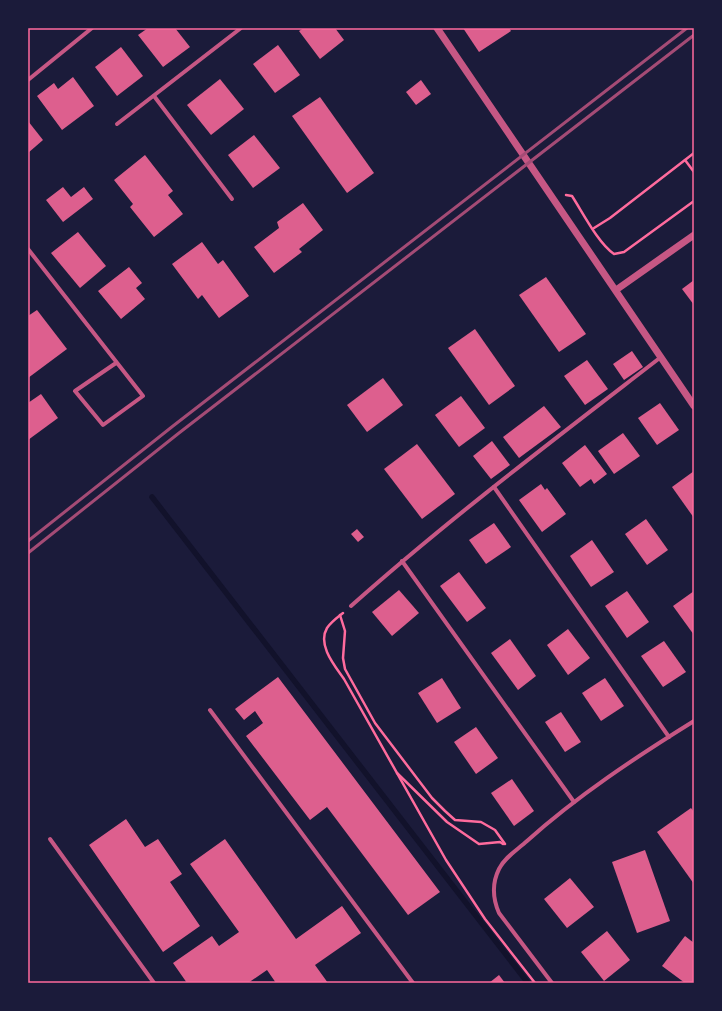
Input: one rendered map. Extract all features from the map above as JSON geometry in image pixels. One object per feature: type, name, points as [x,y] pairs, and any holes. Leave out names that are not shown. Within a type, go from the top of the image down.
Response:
[{"type":"street","points":[[28,80],[92,28]]},
{"type":"street","points":[[118,124],[241,28]]},
{"type":"street","points":[[437,28],[694,406]]},
{"type":"street","points":[[154,96],[232,199]]},
{"type":"street","points":[[616,290],[694,235]]},
{"type":"street","points":[[28,249],[143,396],[103,425],[76,391],[116,363]]},
{"type":"street","points":[[351,606],[402,561],[494,487],[661,357]]},
{"type":"street","points":[[494,487],[669,737]]},
{"type":"street","points":[[402,561],[574,802]]},
{"type":"street","points":[[210,710],[413,983]]},
{"type":"street","points":[[552,983],[503,919],[495,903],[494,890],[496,876],[503,864],[515,852],[574,802],[694,721]]},
{"type":"street","points":[[50,839],[154,983]]},
{"type":"path","points":[[594,228],[610,218],[694,153]]},
{"type":"path","points":[[685,160],[694,172]]},
{"type":"path","points":[[563,197],[567,194],[572,196],[607,249],[614,254],[624,252],[694,201]]},
{"type":"path","points":[[351,606],[326,629],[324,638],[330,659],[344,679],[446,860],[485,919],[535,983]]},
{"type":"path","points":[[340,616],[345,631],[343,658],[345,669],[375,723],[432,798],[445,811],[455,820],[475,821],[495,830],[502,842],[515,852]]},
{"type":"path","points":[[395,771],[447,822],[479,844],[500,842],[515,852]]},
{"type":"building","points":[[148,28],[175,28],[190,47],[163,67],[138,35]]},
{"type":"building","points":[[304,28],[335,28],[344,40],[320,59],[299,31]]},
{"type":"building","points":[[463,28],[509,28],[511,31],[479,52]]},
{"type":"building","points":[[278,45],[300,75],[275,93],[253,64]]},
{"type":"building","points":[[121,47],[143,76],[117,96],[95,67]]},
{"type":"building","points":[[73,77],[94,106],[62,130],[37,96],[54,83],[58,89]]},
{"type":"building","points":[[220,79],[244,109],[211,135],[187,105]]},
{"type":"building","points":[[421,80],[431,94],[416,105],[406,92]]},
{"type":"building","points":[[320,97],[374,173],[347,193],[292,116]]},
{"type":"building","points":[[28,121],[43,140],[28,153]]},
{"type":"building","points":[[254,135],[280,168],[253,188],[228,155]]},
{"type":"building","points":[[145,155],[173,191],[168,195],[183,214],[154,237],[130,207],[133,204],[114,180]]},
{"type":"building","points":[[63,187],[71,197],[84,187],[93,199],[63,222],[46,200]]},
{"type":"building","points":[[303,203],[323,230],[299,249],[302,252],[274,273],[254,247],[279,228],[277,222]]},
{"type":"building","points":[[78,232],[106,266],[80,288],[51,253]]},
{"type":"building","points":[[202,242],[218,264],[223,260],[249,296],[219,318],[202,295],[198,299],[172,264]]},
{"type":"building","points":[[129,267],[142,283],[136,288],[145,299],[121,319],[98,291]]},
{"type":"building","points":[[546,277],[586,334],[559,352],[519,295]]},
{"type":"building","points":[[694,280],[694,305],[682,289]]},
{"type":"building","points":[[37,310],[67,349],[28,378],[28,316]]},
{"type":"building","points":[[475,329],[515,386],[489,405],[448,348]]},
{"type":"building","points":[[632,351],[643,367],[624,380],[613,364]]},
{"type":"building","points":[[587,360],[608,389],[585,405],[564,376]]},
{"type":"building","points":[[383,378],[403,405],[367,432],[347,405]]},
{"type":"building","points":[[41,394],[58,418],[28,440],[28,403]]},
{"type":"building","points":[[461,396],[485,428],[459,447],[435,415]]},
{"type":"building","points":[[660,403],[679,430],[657,445],[638,418]]},
{"type":"building","points":[[544,406],[561,427],[519,458],[503,437]]},
{"type":"building","points":[[623,433],[640,456],[614,474],[598,451]]},
{"type":"building","points":[[492,441],[510,465],[491,479],[473,456]]},
{"type":"building","points":[[417,444],[455,494],[422,519],[384,469]]},
{"type":"building","points":[[585,445],[607,474],[594,484],[591,479],[580,487],[562,463]]},
{"type":"building","points":[[694,471],[694,518],[672,487]]},
{"type":"building","points":[[541,484],[545,490],[547,488],[566,514],[542,532],[519,500]]},
{"type":"building","points":[[646,519],[668,550],[647,565],[625,534]]},
{"type":"building","points":[[494,523],[511,547],[486,564],[469,540]]},
{"type":"building","points":[[357,529],[364,537],[358,542],[351,534]]},
{"type":"building","points":[[592,540],[614,572],[591,587],[570,556]]},
{"type":"building","points":[[459,572],[486,608],[467,622],[440,586]]},
{"type":"building","points":[[399,590],[419,613],[392,636],[372,612]]},
{"type":"building","points":[[627,591],[649,622],[627,638],[605,606]]},
{"type":"building","points":[[694,591],[694,635],[673,606]]},
{"type":"building","points":[[568,629],[590,658],[568,675],[547,645]]},
{"type":"building","points":[[510,639],[536,676],[518,690],[491,653]]},
{"type":"building","points":[[664,641],[686,672],[663,687],[641,656]]},
{"type":"building","points":[[278,677],[440,892],[408,915],[327,807],[310,820],[246,736],[263,723],[255,711],[244,720],[235,709]]},
{"type":"building","points":[[442,678],[461,708],[437,723],[418,693]]},
{"type":"building","points":[[605,678],[624,706],[601,721],[582,693]]},
{"type":"building","points":[[561,712],[581,742],[565,752],[545,722]]},
{"type":"building","points":[[476,727],[498,758],[476,774],[454,742]]},
{"type":"building","points":[[512,779],[534,811],[514,826],[491,793]]},
{"type":"building","points":[[691,808],[694,812],[694,884],[657,832]]},
{"type":"building","points":[[126,819],[145,847],[158,839],[182,874],[170,882],[200,926],[163,952],[89,845]]},
{"type":"building","points":[[225,839],[296,939],[342,906],[361,933],[315,965],[328,983],[276,983],[267,970],[248,983],[187,983],[173,963],[212,936],[219,946],[239,932],[190,864]]},
{"type":"building","points":[[645,850],[670,921],[637,933],[612,862]]},
{"type":"building","points":[[570,878],[594,907],[567,928],[544,899]]},
{"type":"building","points":[[607,931],[630,960],[604,981],[581,952]]},
{"type":"building","points":[[685,936],[694,943],[694,983],[685,983],[662,966]]},
{"type":"building","points":[[499,975],[505,983],[489,983]]},
{"type":"waterway","points":[[152,497],[528,983]]},
{"type":"railway","points":[[28,541],[173,426],[687,28]]},
{"type":"railway","points":[[28,553],[179,433],[694,35]]}]
